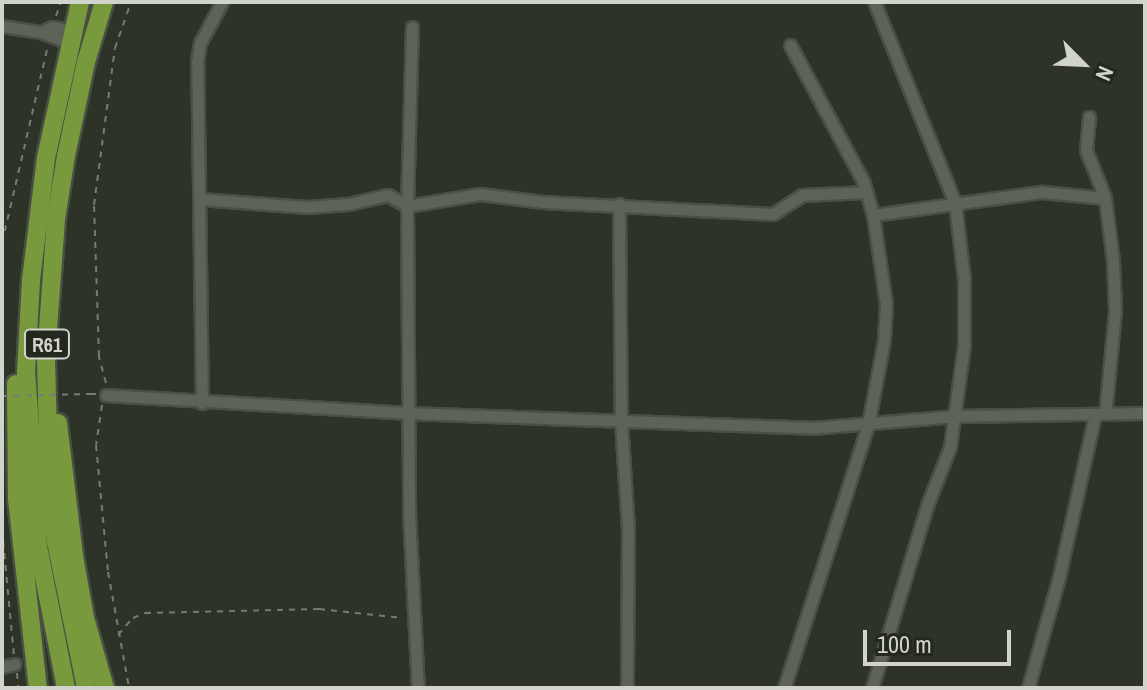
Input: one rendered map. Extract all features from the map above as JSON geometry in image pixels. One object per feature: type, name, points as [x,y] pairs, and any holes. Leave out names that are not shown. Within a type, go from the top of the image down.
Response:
[{"type":"main road","name":"R61","points":[[66,688],[37,534],[26,372],[31,280],[46,158],[70,36],[80,2]]},
{"type":"main road","name":"R61","points":[[86,688],[56,542],[47,422],[46,356],[56,219],[86,62],[104,2]]},
{"type":"main road","points":[[86,62],[57,285],[58,418],[74,556],[85,618],[105,688]]},
{"type":"main road","points":[[38,688],[17,499],[16,407],[23,286],[36,187],[46,158]]},
{"type":"street","points":[[202,403],[197,62],[200,43],[222,2]]},
{"type":"street","points":[[872,688],[928,503],[950,447],[964,331],[964,279],[955,203],[874,2]]},
{"type":"street","points":[[2,26],[70,36]]},
{"type":"street","points":[[412,27],[407,206],[408,413],[413,619],[418,688]]},
{"type":"street","points":[[784,688],[868,425],[884,340],[886,304],[873,215],[866,192],[835,125],[790,45]]},
{"type":"street","points":[[1028,688],[1100,414],[1115,311],[1105,198],[1086,150],[1089,117]]},
{"type":"street","points":[[199,199],[307,207],[348,204],[388,195],[407,206],[480,194],[543,202],[773,214],[802,195],[866,192]]},
{"type":"street","points":[[873,215],[1042,192],[1105,198]]},
{"type":"street","points":[[619,204],[621,421],[628,530],[627,688]]},
{"type":"street","points":[[106,395],[408,413],[812,428],[955,416],[1145,413]]},
{"type":"street","points":[[2,667],[15,664]]},
{"type":"path","points":[[2,243],[47,32],[61,2]]},
{"type":"path","points":[[129,688],[117,636],[96,445],[99,411],[106,395],[99,356],[94,205],[115,48],[131,2]]},
{"type":"path","points":[[2,396],[90,394]]},
{"type":"path","points":[[2,529],[18,688]]},
{"type":"path","points":[[117,636],[133,618],[145,613],[319,609],[413,619]]}]
